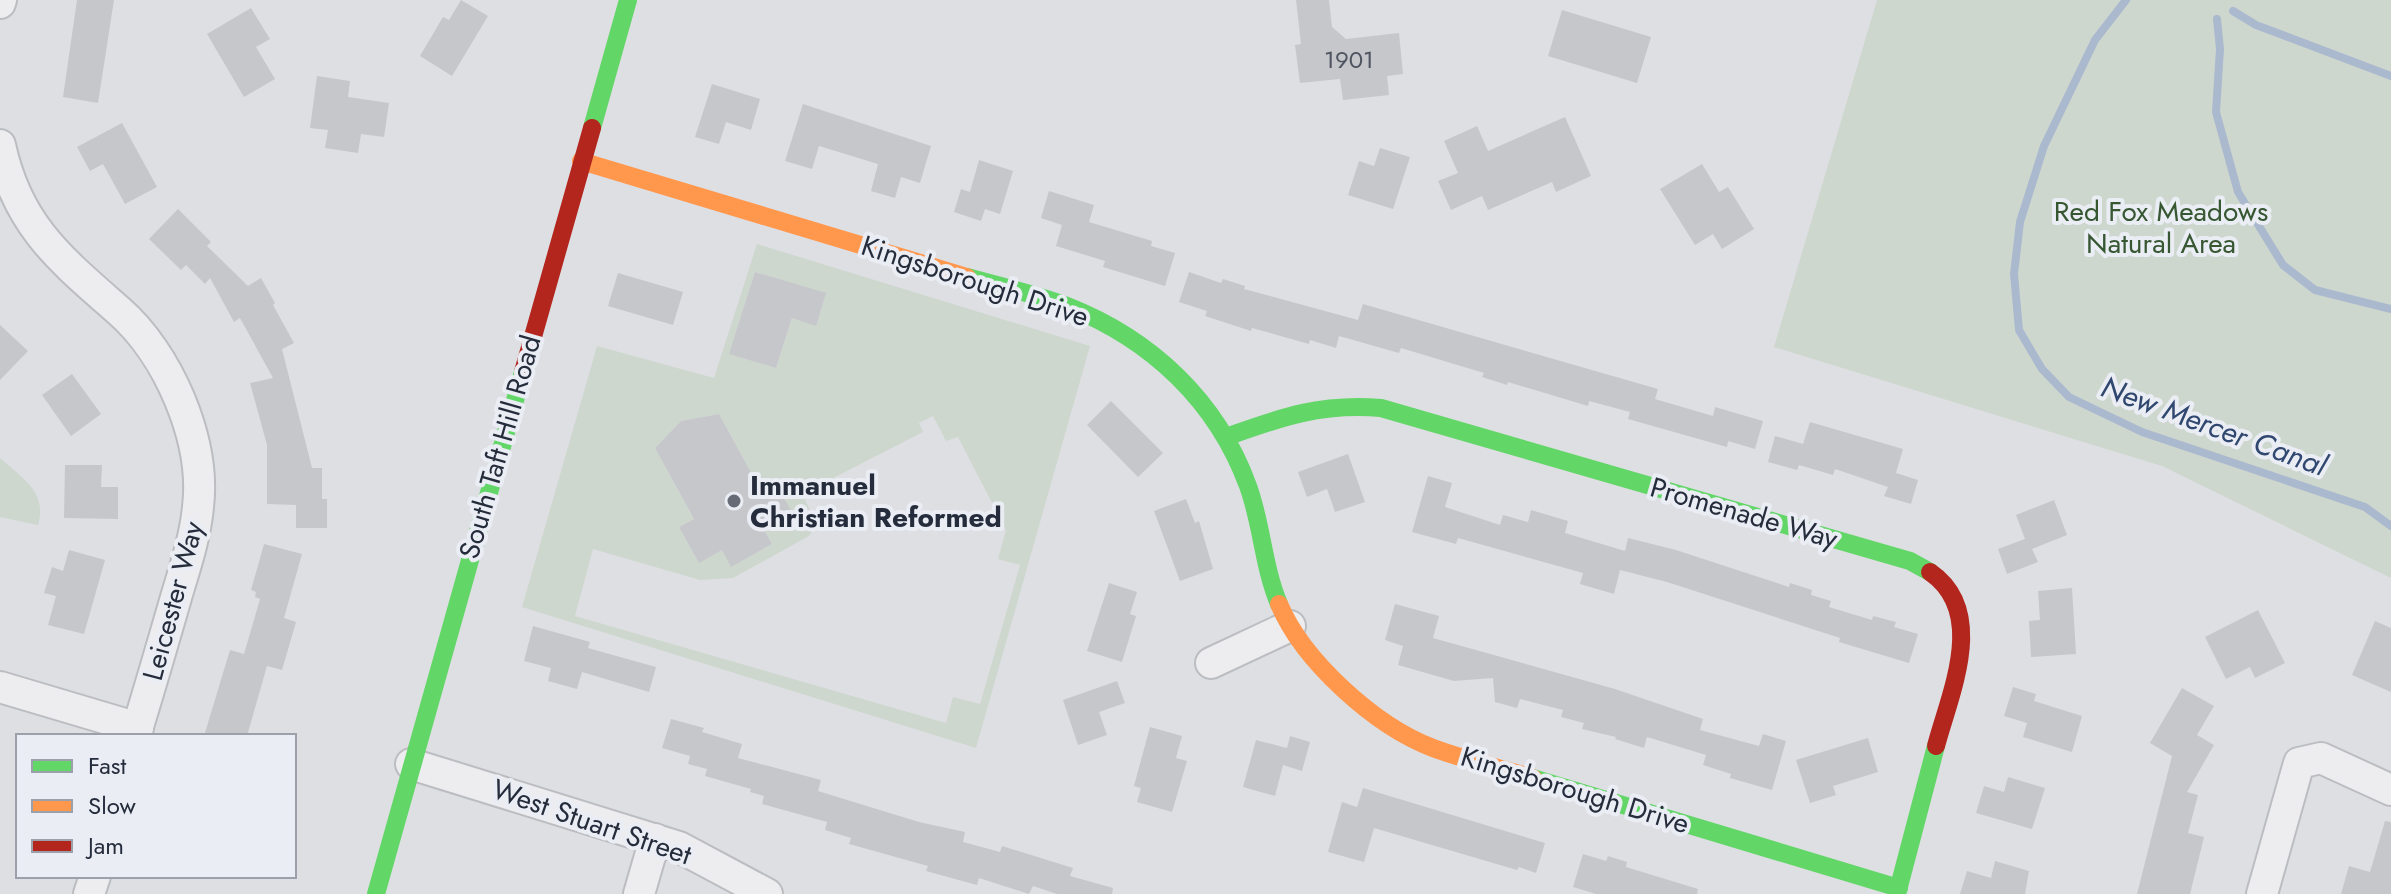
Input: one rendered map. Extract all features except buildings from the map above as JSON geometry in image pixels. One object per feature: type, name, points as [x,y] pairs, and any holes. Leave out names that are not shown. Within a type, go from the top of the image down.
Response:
[{"type":"street","name":"South Taft Hill Road","points":[[376,894],[628,0]]},
{"type":"street","name":"Leicester Way","points":[[0,145],[4,165],[33,226],[53,252],[121,312],[150,346],[184,409],[195,452],[199,506],[192,541],[137,732]]},
{"type":"street","name":"Kingsborough Drive","points":[[581,161],[1066,306],[1107,323],[1149,349],[1171,368],[1202,401],[1226,437],[1245,478],[1255,510],[1265,563],[1290,626],[1330,678],[1363,708],[1396,730],[1431,747],[1898,891]]},
{"type":"street","name":"Promenade Way","points":[[1226,437],[1285,415],[1320,406],[1350,404],[1381,408],[1910,561],[1929,570],[1945,583],[1956,600],[1963,625],[1961,652],[1898,891]]},
{"type":"street","points":[[1211,663],[1290,626]]},
{"type":"street","points":[[0,687],[137,732]]},
{"type":"street","points":[[2262,894],[2299,763],[2321,758],[2391,790]]},
{"type":"street","name":"West Stuart Street","points":[[411,764],[655,839],[701,858],[767,894]]},
{"type":"street","points":[[639,894],[655,839]]},
{"type":"green space","name":"Red Fox Meadows Natural Area","points":[[1877,0],[2391,0],[2391,578],[2162,466],[1774,347]]},
{"type":"green space","points":[[757,244],[1090,346],[976,748],[522,607],[597,346],[714,378]],"holes":[[[755,272],[825,294],[816,325],[792,318],[776,368],[730,354]],[[719,414],[759,487],[764,530],[772,544],[732,566],[722,550],[699,562],[679,527],[694,519],[655,448],[681,421]],[[933,416],[946,441],[958,437],[1006,530],[998,559],[1020,565],[980,704],[953,697],[946,723],[575,616],[593,549],[700,580],[733,578],[809,536],[817,524],[802,494],[923,432],[919,423]]]},
{"type":"green space","points":[[0,458],[24,479],[36,495],[40,513],[38,525],[0,517]]},
{"type":"waterway","name":"New Mercer Canal","points":[[2126,0],[2095,40],[2044,146],[2020,222],[2014,274],[2019,330],[2042,369],[2069,397],[2142,432],[2365,507],[2391,526]]},
{"type":"waterway","points":[[2233,11],[2256,25],[2391,76]]},
{"type":"waterway","points":[[2217,19],[2220,49],[2216,112],[2238,192],[2283,265],[2315,290],[2391,309]]},
{"type":"traffic: fast","points":[[592,128],[628,0]]},
{"type":"traffic: fast","points":[[967,277],[1055,302],[1098,320],[1153,355],[1177,376],[1199,400],[1235,455],[1253,500],[1269,575],[1279,604]]},
{"type":"traffic: fast","points":[[376,894],[523,372]]},
{"type":"traffic: fast","points":[[1226,437],[1302,413],[1340,408],[1381,408],[1910,561],[1930,572]]},
{"type":"traffic: fast","points":[[1897,894],[1936,746]]},
{"type":"traffic: fast","points":[[1533,778],[1899,888]]},
{"type":"traffic: slow","points":[[581,161],[967,277]]},
{"type":"traffic: slow","points":[[1279,604],[1290,626],[1323,669],[1365,708],[1388,724],[1433,748],[1533,778]]},
{"type":"traffic: jam","points":[[523,372],[592,128]]},
{"type":"traffic: jam","points":[[1930,572],[1947,589],[1957,609],[1961,631],[1956,678],[1936,746]]},
{"type":"place","name":"Immanuel Christian Reformed","points":[[734,501]]}]
